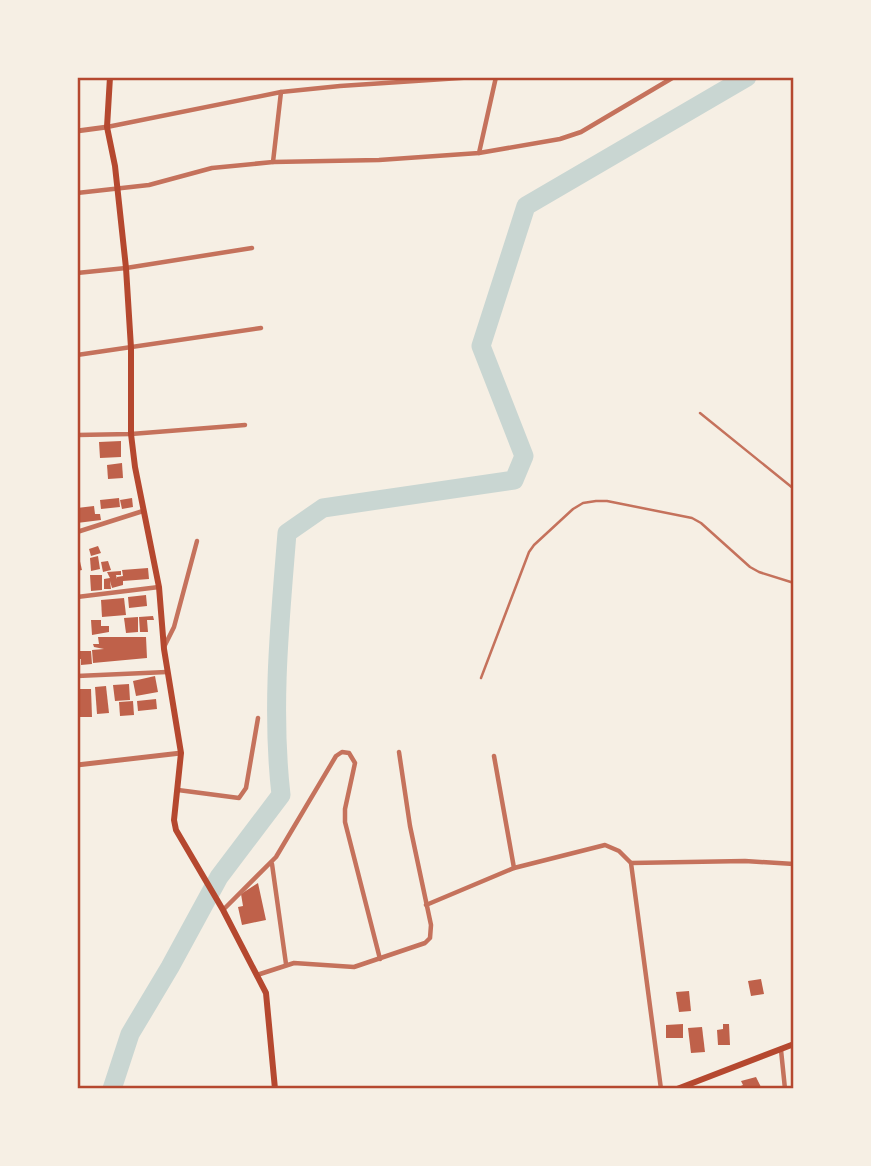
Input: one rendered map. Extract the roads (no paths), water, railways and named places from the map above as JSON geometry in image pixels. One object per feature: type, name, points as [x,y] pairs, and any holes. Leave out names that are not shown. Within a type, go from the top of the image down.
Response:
[{"type":"main road","points":[[110,77],[107,127],[126,268],[131,348],[131,434],[159,587],[163,649],[181,752],[174,820],[176,830],[223,909],[266,993],[275,1089]]},
{"type":"main road","points":[[677,1089],[794,1044]]},
{"type":"street","points":[[77,131],[281,92],[475,77]]},
{"type":"street","points":[[479,153],[496,77]]},
{"type":"street","points":[[77,193],[149,185],[212,168],[273,162],[367,161],[479,153],[560,139],[581,132],[674,77]]},
{"type":"street","points":[[273,162],[281,92]]},
{"type":"street","points":[[77,273],[252,248]]},
{"type":"street","points":[[77,355],[261,328]]},
{"type":"street","points":[[77,435],[131,434],[245,425]]},
{"type":"street","points":[[77,532],[144,510]]},
{"type":"street","points":[[163,649],[173,627],[197,541]]},
{"type":"street","points":[[77,597],[159,587]]},
{"type":"street","points":[[77,676],[167,672]]},
{"type":"street","points":[[178,790],[239,798],[246,788],[258,718]]},
{"type":"street","points":[[77,765],[181,752]]},
{"type":"street","points":[[223,909],[272,863],[336,756],[342,752],[349,753],[355,763],[345,809],[345,822],[380,959]]},
{"type":"street","points":[[257,975],[286,964],[302,962],[345,968],[380,959],[425,943],[430,938],[431,925],[410,826],[399,752]]},
{"type":"street","points":[[494,756],[514,868]]},
{"type":"street","points":[[426,905],[514,868],[605,845],[619,851],[631,863],[661,1089]]},
{"type":"street","points":[[631,863],[745,861],[794,864]]},
{"type":"street","points":[[272,863],[286,964]]},
{"type":"street","points":[[781,1049],[785,1089]]},
{"type":"street","points":[[698,1081],[698,1089]]},
{"type":"lane","points":[[700,413],[794,489]]},
{"type":"lane","points":[[481,678],[529,552],[563,518],[583,503],[607,501],[692,518],[750,567],[794,583]]},
{"type":"waterway","points":[[112,1089],[130,1034],[219,877],[281,795],[277,697],[287,533],[323,508],[514,480],[524,456],[481,346],[526,206],[747,77]]}]
